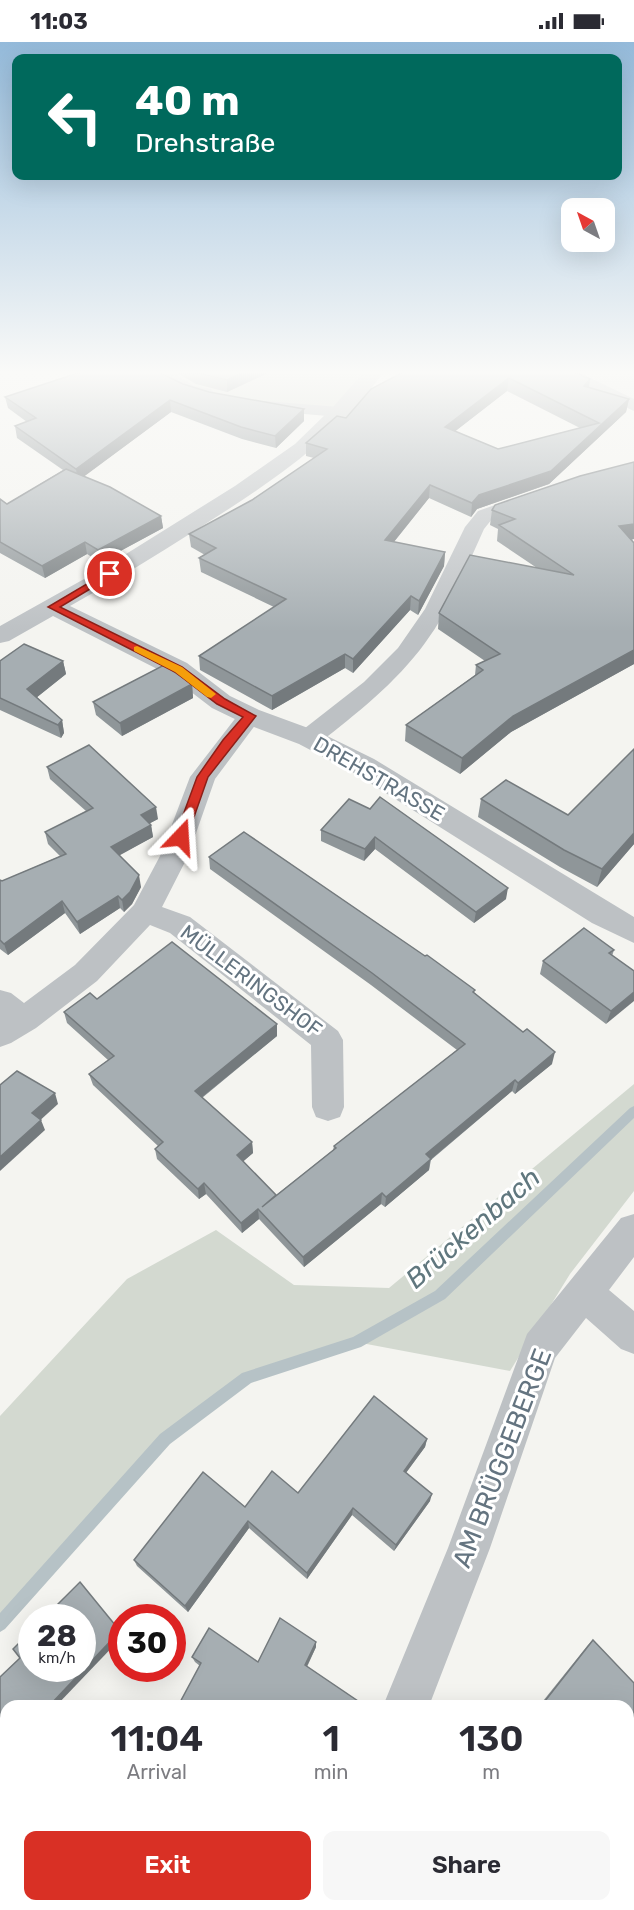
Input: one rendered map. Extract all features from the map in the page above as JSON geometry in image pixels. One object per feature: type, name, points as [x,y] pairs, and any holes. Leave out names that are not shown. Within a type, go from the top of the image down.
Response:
[{"type":"street","points":[[0,636],[110,574],[243,491],[287,458]]},
{"type":"street","points":[[309,738],[360,698],[407,653],[432,617],[475,527],[485,515],[550,492]]},
{"type":"street","name":"DREHSTRASSE","points":[[53,607],[178,669],[221,702],[250,716],[309,738],[364,766],[603,915],[634,931]]},
{"type":"street","points":[[0,1002],[13,1027],[86,974],[145,912],[174,856],[203,777],[250,716]]},
{"type":"street","name":"MÜLLERINGSHOF","points":[[145,912],[180,925],[327,1040],[328,1107]]},
{"type":"street","name":"AM BRÜGGEBERGE","points":[[408,1700],[469,1548],[540,1347],[634,1230]]},
{"type":"street","points":[[583,1291],[634,1336]]},
{"type":"shaded area","points":[[634,1084],[634,1191],[570,1274],[510,1371],[356,1342],[247,1378],[165,1439],[0,1624],[0,1416],[127,1279],[216,1230],[294,1285],[389,1288]]},
{"type":"building","points":[[61,458],[91,458],[76,469]]},
{"type":"building","points":[[314,458],[565,458],[551,471],[479,495],[472,503],[430,485],[385,540],[445,552],[419,601],[411,596],[353,659],[345,654],[272,696],[199,656],[286,599],[199,558],[216,548],[189,534],[252,500]]},
{"type":"building","points":[[634,462],[634,524],[619,526],[634,543],[634,650],[513,716],[462,758],[406,725],[483,670],[476,665],[500,654],[439,613],[470,555],[574,575],[499,525],[515,519],[492,510],[495,505],[580,476]]},
{"type":"building","points":[[66,469],[110,487],[161,516],[98,550],[85,542],[42,566],[0,542],[0,499],[7,504]]},
{"type":"building","points":[[24,644],[63,661],[27,689],[62,720],[58,725],[0,698],[0,661]]},
{"type":"building","points":[[164,665],[192,684],[120,723],[93,702]]},
{"type":"building","points":[[89,745],[156,807],[141,815],[151,825],[111,847],[139,875],[130,892],[122,900],[118,896],[77,922],[62,901],[4,944],[0,940],[0,880],[66,854],[45,832],[93,808],[47,767]]},
{"type":"building","points":[[634,749],[634,833],[602,869],[564,850],[481,799],[506,780],[568,815]]},
{"type":"building","points":[[380,797],[508,888],[476,912],[375,837],[365,849],[321,830],[349,799],[370,809]]},
{"type":"building","points":[[244,832],[425,956],[427,955],[475,990],[473,992],[523,1032],[527,1029],[555,1052],[518,1083],[515,1080],[426,1154],[431,1159],[386,1197],[382,1193],[303,1257],[258,1209],[241,1223],[204,1183],[198,1189],[155,1149],[163,1142],[89,1074],[114,1056],[64,1012],[90,993],[97,999],[172,942],[277,1024],[195,1091],[252,1142],[237,1155],[276,1195],[262,1207],[336,1148],[334,1146],[465,1044],[372,973],[209,857]]},
{"type":"building","points":[[584,928],[614,950],[609,953],[634,971],[634,992],[611,1011],[543,961]]},
{"type":"building","points":[[17,1071],[55,1093],[32,1113],[41,1120],[0,1157],[0,1085]]},
{"type":"building","points":[[374,1396],[427,1439],[404,1471],[432,1494],[396,1545],[353,1508],[307,1573],[248,1521],[186,1605],[134,1560],[203,1472],[245,1507],[272,1471],[298,1493]]},
{"type":"building","points":[[80,1582],[108,1616],[108,1644],[96,1656],[96,1604],[58,1604]]},
{"type":"building","points":[[280,1618],[316,1642],[305,1665],[357,1700],[181,1700],[201,1663],[192,1657],[209,1628],[258,1662]]},
{"type":"building","points":[[593,1640],[634,1683],[634,1700],[546,1700]]},
{"type":"building","points":[[18,1644],[18,1655],[13,1649]]},
{"type":"building","points":[[18,1660],[18,1682],[72,1682],[55,1700],[0,1700],[0,1677]]},
{"type":"waterway","name":"Brückenbach","points":[[0,1624],[165,1439],[247,1378],[356,1342],[440,1295],[634,1111]]},
{"type":"slow traffic","points":[[137,649],[178,669],[211,694]]},
{"type":"route","points":[[110,574],[53,607],[178,669],[221,702],[250,716],[203,777],[181,837]]}]
